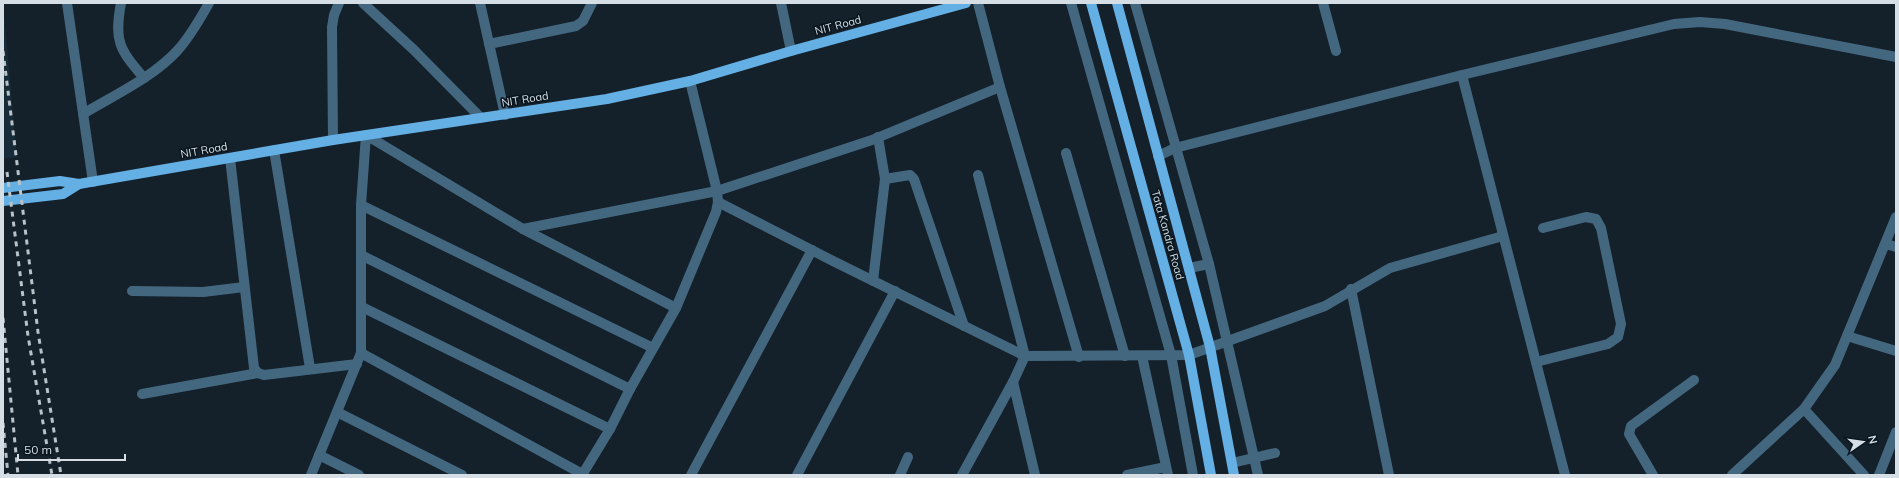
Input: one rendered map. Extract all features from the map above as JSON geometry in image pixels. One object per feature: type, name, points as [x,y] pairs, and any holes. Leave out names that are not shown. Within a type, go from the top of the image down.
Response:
[{"type":"main road","name":"NIT Road","points":[[3,188],[60,181],[79,184],[333,140],[606,99],[690,81],[791,51],[966,3]]},
{"type":"main road","name":"Tata Kandra Road","points":[[1091,3],[1189,355],[1211,475]]},
{"type":"main road","name":"Tata Kandra Road","points":[[1117,3],[1210,347],[1234,475]]},
{"type":"main road","name":"NIT Road","points":[[3,201],[63,194],[79,184]]},
{"type":"street","points":[[67,3],[92,182]]},
{"type":"street","points":[[121,3],[117,29],[122,50],[144,78]]},
{"type":"street","points":[[83,114],[144,78],[177,52],[197,25],[209,3]]},
{"type":"street","points":[[333,140],[332,27],[339,3]]},
{"type":"street","points":[[364,3],[414,50],[481,118]]},
{"type":"street","points":[[480,3],[506,115]]},
{"type":"street","points":[[489,44],[576,26],[583,21],[592,3]]},
{"type":"street","points":[[781,3],[791,51]]},
{"type":"street","points":[[978,3],[1000,87],[1079,357]]},
{"type":"street","points":[[1071,3],[1172,355],[1193,475]]},
{"type":"street","points":[[1135,3],[1209,264],[1258,475]]},
{"type":"street","points":[[1323,3],[1336,51]]},
{"type":"street","points":[[1158,156],[1175,148],[1462,75],[1674,24],[1700,22],[1725,24],[1896,57]]},
{"type":"street","points":[[1462,75],[1565,475]]},
{"type":"street","points":[[361,353],[583,475],[610,429],[630,389],[676,308],[716,212],[718,191],[690,81]]},
{"type":"street","points":[[523,229],[718,191],[878,137],[1000,87]]},
{"type":"street","points":[[310,475],[361,353],[361,205],[366,135],[523,229],[676,308]]},
{"type":"street","points":[[873,281],[885,179],[878,137]]},
{"type":"street","points":[[274,150],[310,368]]},
{"type":"street","points":[[1066,152],[1125,356]]},
{"type":"street","points":[[230,158],[252,360],[254,368],[258,373]]},
{"type":"street","points":[[885,179],[910,175],[913,177],[964,326]]},
{"type":"street","points":[[962,475],[1013,382],[1025,356],[978,175]]},
{"type":"street","points":[[718,202],[1025,356],[1079,357],[1189,355],[1325,306],[1390,268],[1503,236]]},
{"type":"street","points":[[361,205],[653,348]]},
{"type":"street","points":[[1536,362],[1608,344],[1618,337],[1621,324],[1601,228],[1596,219],[1586,217],[1543,228]]},
{"type":"street","points":[[1735,474],[1804,409],[1835,365],[1896,217]]},
{"type":"street","points":[[1886,244],[1896,247]]},
{"type":"street","points":[[691,475],[812,250]]},
{"type":"street","points":[[361,255],[630,389]]},
{"type":"street","points":[[1189,268],[1209,264]]},
{"type":"street","points":[[132,291],[203,292],[244,287]]},
{"type":"street","points":[[1352,289],[1389,475]]},
{"type":"street","points":[[797,475],[895,291]]},
{"type":"street","points":[[362,307],[610,429]]},
{"type":"street","points":[[1847,336],[1896,351]]},
{"type":"street","points":[[1127,475],[1167,471],[1142,356]]},
{"type":"street","points":[[142,394],[258,373],[264,375],[310,368],[357,364]]},
{"type":"street","points":[[1654,475],[1629,434],[1629,430],[1634,423],[1694,380]]},
{"type":"street","points":[[1013,382],[1035,475]]},
{"type":"street","points":[[1804,409],[1864,475]]},
{"type":"street","points":[[337,412],[462,475]]},
{"type":"street","points":[[1879,475],[1896,432]]},
{"type":"street","points":[[1232,463],[1275,453]]},
{"type":"street","points":[[319,455],[359,475]]},
{"type":"street","points":[[900,475],[908,457]]},
{"type":"shaded area","points":[[3,3],[17,157],[3,159]]},
{"type":"railway","points":[[3,51],[38,332],[61,475]]},
{"type":"railway","points":[[7,172],[28,336],[52,475]]},
{"type":"railway","points":[[3,318],[18,475]]},
{"type":"railway","points":[[3,423],[8,475]]}]
